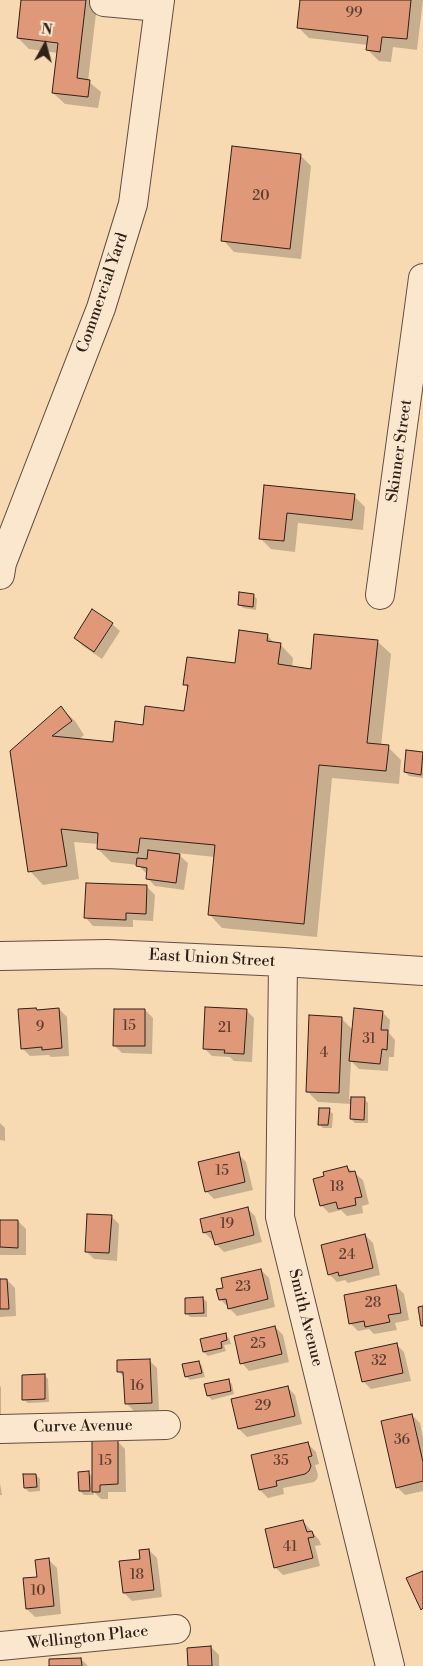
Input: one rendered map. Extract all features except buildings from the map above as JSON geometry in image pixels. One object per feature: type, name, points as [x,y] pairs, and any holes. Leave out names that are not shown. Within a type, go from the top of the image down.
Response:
[{"type":"street","points":[[104,0],[104,2],[160,3]]},
{"type":"street","name":"Commercial Yard","points":[[0,575],[2,563],[101,308],[133,204],[160,3]]},
{"type":"street","name":"Skinner Street","points":[[380,595],[423,278]]},
{"type":"street","name":"East Union Street","points":[[0,956],[107,954],[423,971]]},
{"type":"street","name":"Smith Avenue","points":[[283,962],[280,1217],[390,1666]]},
{"type":"street","name":"Curve Avenue","points":[[0,1430],[166,1425]]},
{"type":"street","name":"Wellington Place","points":[[0,1646],[176,1629]]}]
